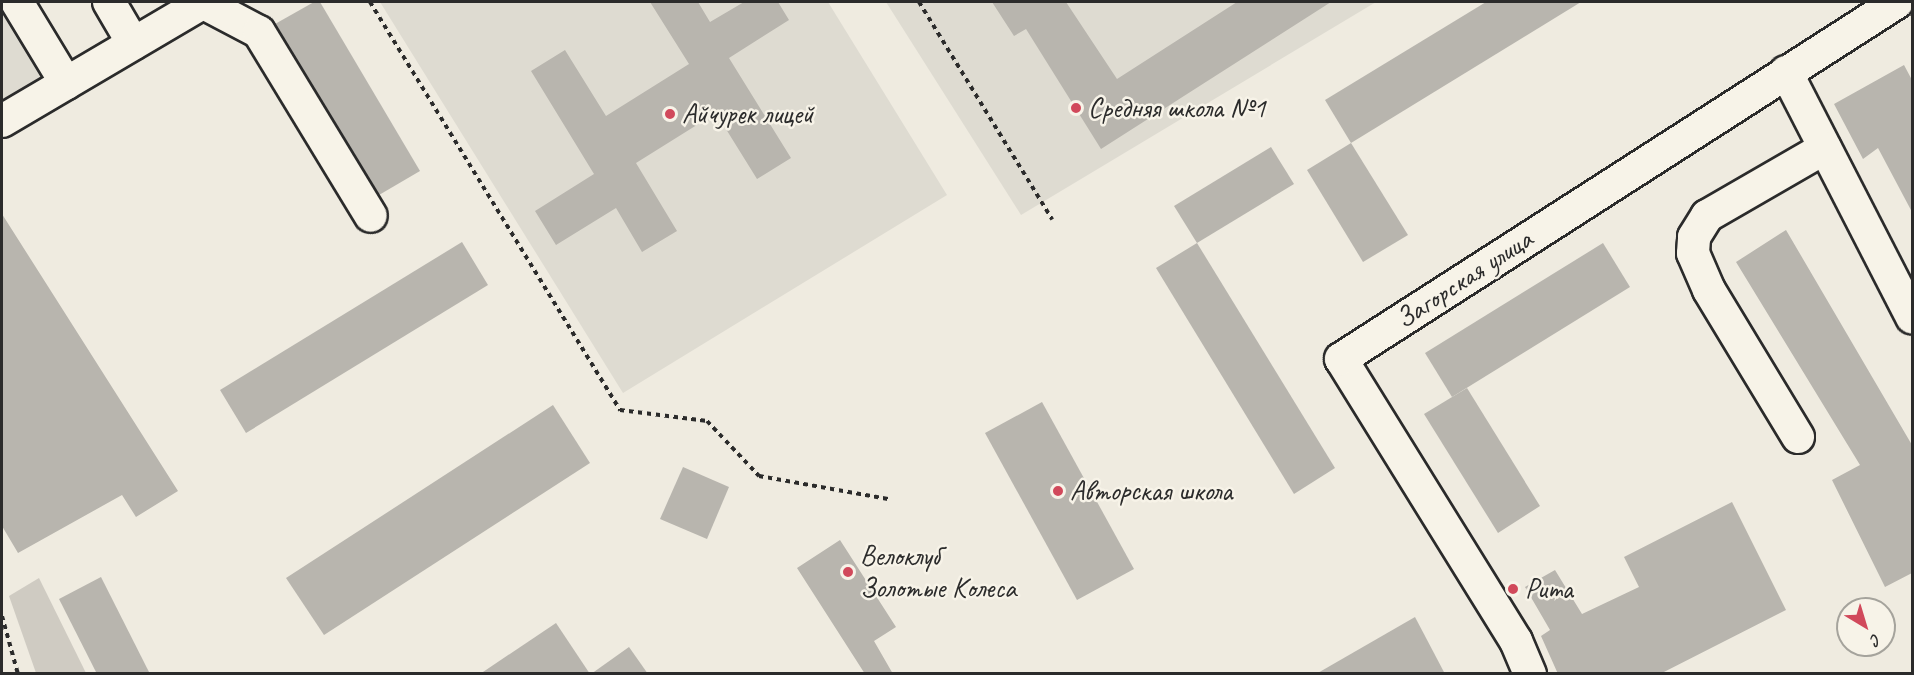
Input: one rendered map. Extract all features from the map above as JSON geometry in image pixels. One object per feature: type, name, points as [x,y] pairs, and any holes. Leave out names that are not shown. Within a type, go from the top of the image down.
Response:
[{"type":"street","points":[[17,2],[66,83]]},
{"type":"street","points":[[109,2],[134,43]]},
{"type":"street","points":[[2,122],[203,2],[260,32],[371,216]]},
{"type":"street","name":"Загорская улица","points":[[1530,674],[1516,641],[1341,359],[1897,2]]},
{"type":"street","points":[[1786,72],[1912,317]]},
{"type":"street","points":[[1798,437],[1709,290],[1693,253],[1694,237],[1707,216],[1825,148]]},
{"type":"path","points":[[370,2],[620,410],[707,421],[759,476],[888,499]]},
{"type":"path","points":[[919,2],[1052,219]]},
{"type":"path","points":[[2,616],[18,674]]},
{"type":"shaded area","points":[[2,2],[49,73],[2,101]]},
{"type":"shaded area","name":"Айчурек лицей","points":[[380,2],[828,2],[947,195],[623,393]]},
{"type":"shaded area","name":"Средняя школа №1","points":[[886,2],[1376,2],[1021,215]]},
{"type":"shaded area","points":[[39,578],[86,673],[36,673],[9,596]]},
{"type":"building","points":[[314,2],[320,2],[420,171],[379,195],[275,24]]},
{"type":"building","points":[[650,2],[698,2],[710,22],[744,2],[778,2],[789,20],[729,58],[791,158],[757,179],[716,113],[636,163],[677,231],[642,252],[616,208],[556,245],[535,211],[594,174],[531,71],[565,50],[606,116],[689,64]]},
{"type":"building","points":[[992,2],[1066,2],[1117,79],[1237,2],[1331,2],[1101,149],[1026,29],[1014,36]]},
{"type":"building","points":[[1486,2],[1581,2],[1351,143],[1325,100]]},
{"type":"building","points":[[1904,65],[1912,80],[1912,212],[1878,148],[1863,159],[1834,104]]},
{"type":"building","points":[[1351,143],[1408,235],[1363,262],[1307,170]]},
{"type":"building","points":[[1271,147],[1294,184],[1197,243],[1174,206]]},
{"type":"building","points":[[2,214],[178,491],[136,517],[122,495],[18,553],[2,526]]},
{"type":"building","points":[[1786,230],[1912,445],[1912,573],[1885,587],[1832,480],[1860,465],[1736,262]]},
{"type":"building","points":[[462,242],[488,285],[246,433],[220,390]]},
{"type":"building","points":[[1197,243],[1335,468],[1294,494],[1156,268]]},
{"type":"building","points":[[1603,243],[1630,287],[1452,397],[1425,353]]},
{"type":"building","points":[[1467,388],[1540,506],[1498,533],[1424,414]]},
{"type":"building","points":[[1042,402],[1134,569],[1077,600],[985,433]]},
{"type":"building","points":[[553,405],[590,463],[324,635],[286,578]]},
{"type":"building","points":[[683,467],[729,487],[707,539],[660,519]]},
{"type":"building","points":[[1732,502],[1786,610],[1660,674],[1558,674],[1541,636],[1550,630],[1525,587],[1555,570],[1582,614],[1639,587],[1624,557]]},
{"type":"building","points":[[840,540],[896,627],[874,641],[893,674],[865,674],[797,568]]},
{"type":"building","points":[[101,577],[150,674],[97,674],[59,599]]},
{"type":"building","points":[[1415,617],[1445,674],[1316,674]]},
{"type":"building","points":[[556,623],[590,674],[480,674]]},
{"type":"building","points":[[629,647],[648,674],[591,674]]},
{"type":"place","name":"Средняя школа №1","points":[[1076,108]]},
{"type":"place","name":"Айчурек лицей","points":[[670,114]]},
{"type":"place","name":"Авторская школа","points":[[1058,491]]},
{"type":"place","name":"Велоклуб Золотые Колеса","points":[[848,572]]},
{"type":"place","name":"Рита","points":[[1513,589]]}]
